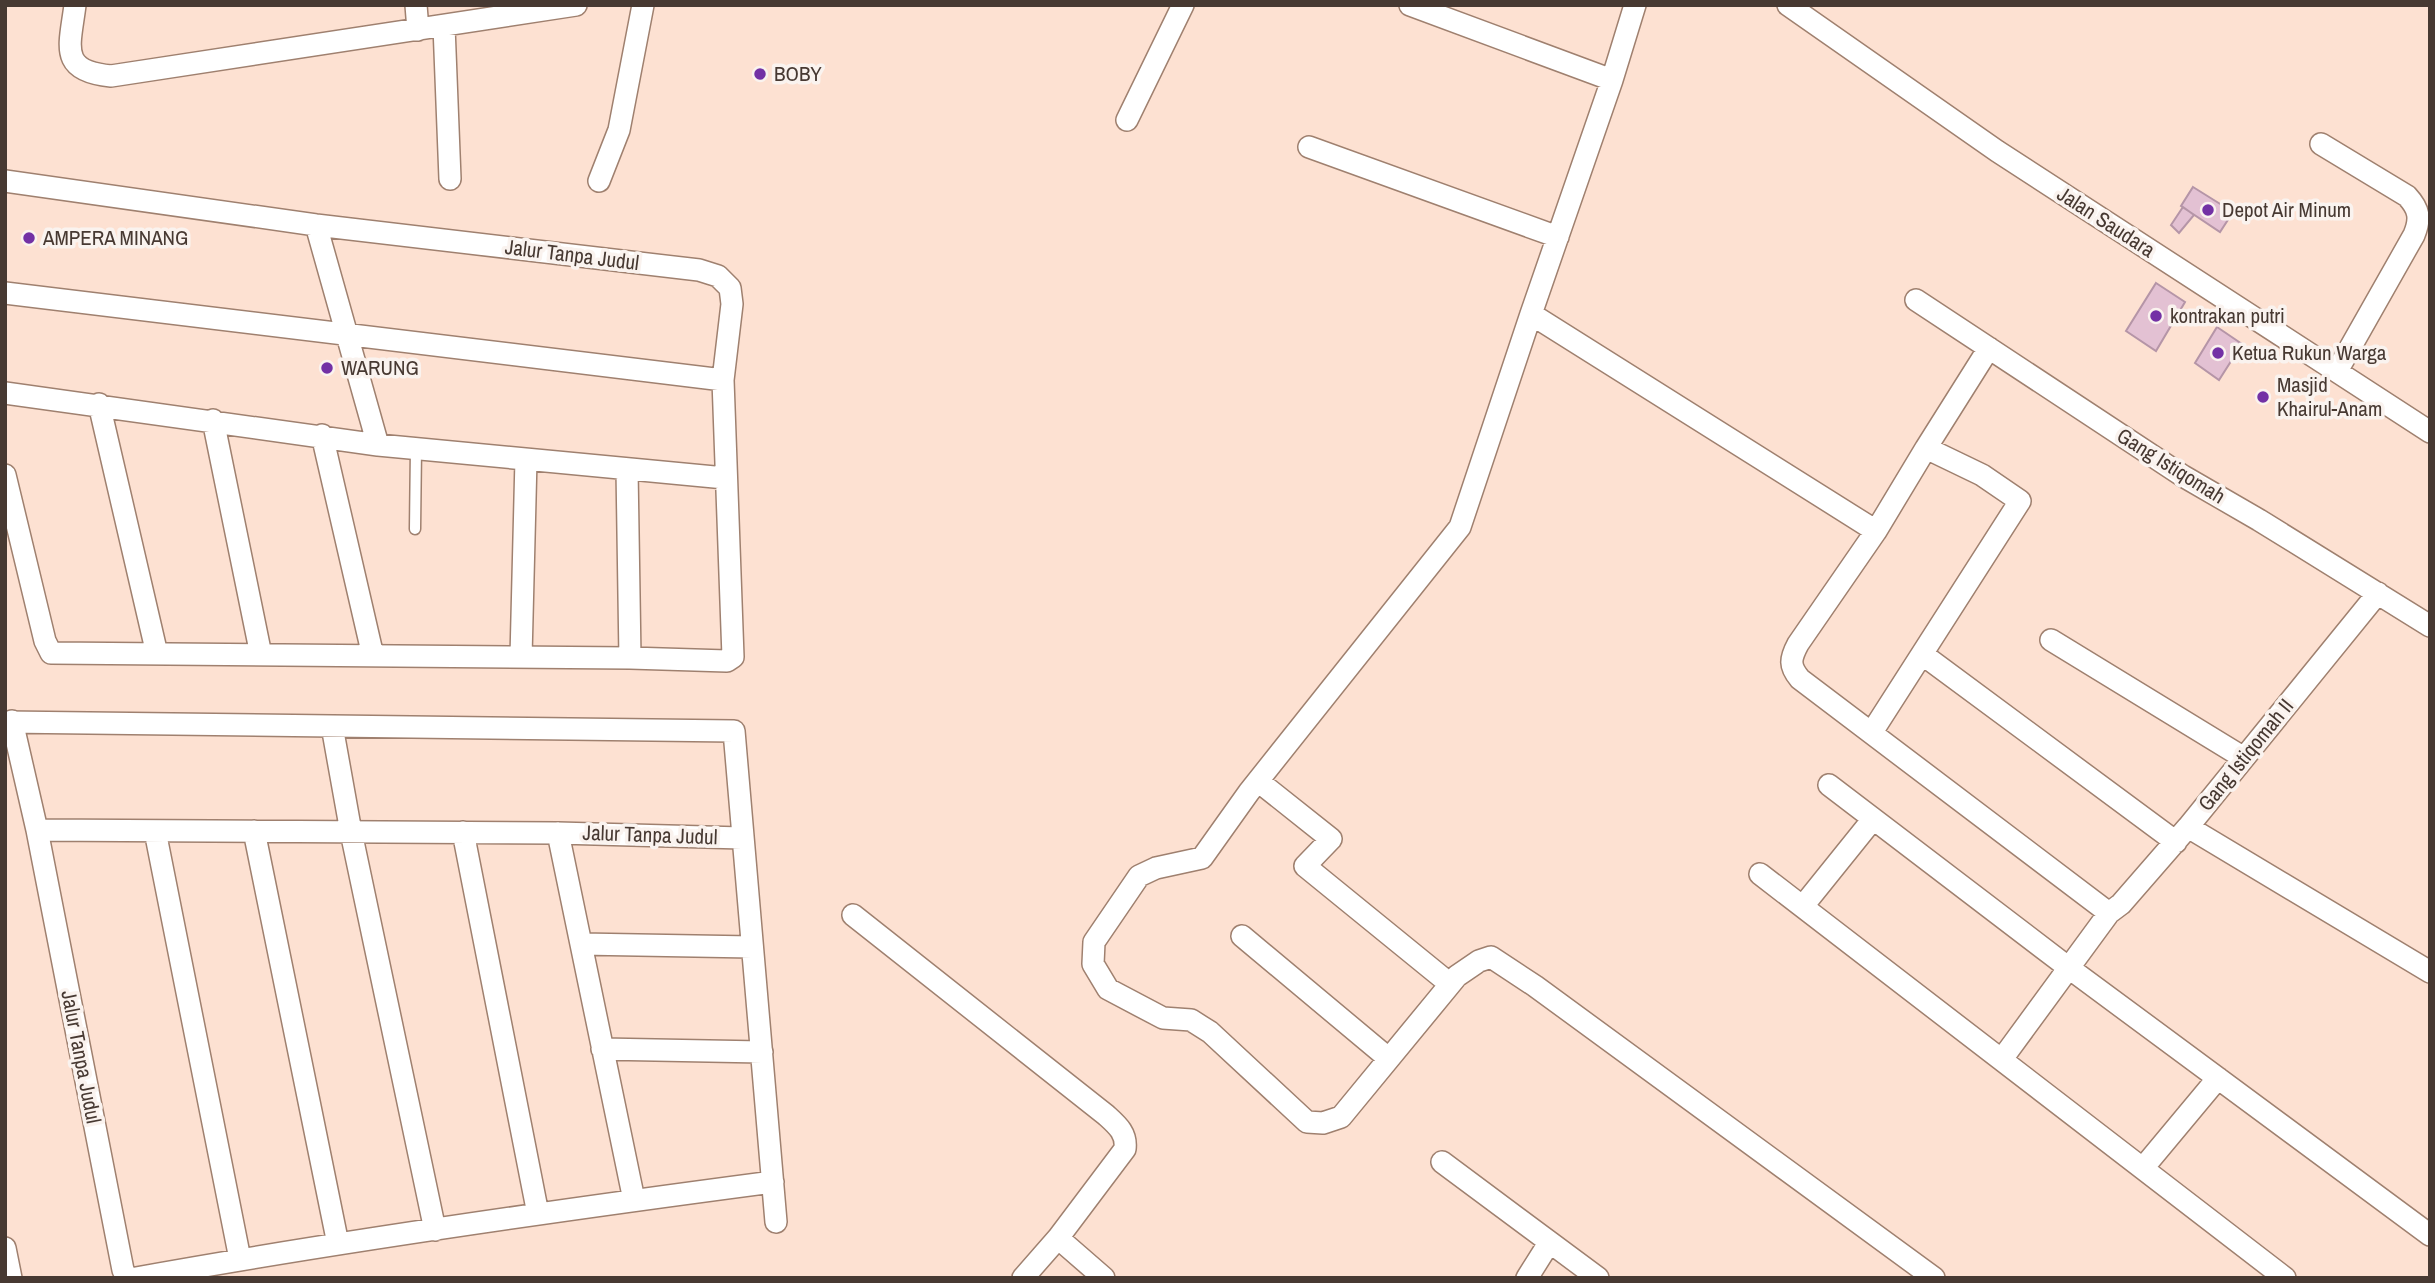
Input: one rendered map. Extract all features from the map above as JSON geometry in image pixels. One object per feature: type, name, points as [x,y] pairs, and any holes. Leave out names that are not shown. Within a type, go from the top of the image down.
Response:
[{"type":"street","points":[[75,5],[71,56],[79,69],[110,76],[576,5]]},
{"type":"street","points":[[416,5],[418,30]]},
{"type":"street","points":[[599,181],[619,130],[643,5]]},
{"type":"street","points":[[1127,120],[1183,5]]},
{"type":"street","points":[[1410,5],[1612,80]]},
{"type":"street","points":[[1635,5],[1460,527],[1258,780],[1202,858],[1156,868],[1139,876],[1094,942],[1093,964],[1108,989],[1163,1018],[1191,1020],[1210,1032],[1307,1122],[1323,1123],[1340,1117],[1450,984],[1468,969],[1490,957],[1535,986],[1934,1278]]},
{"type":"street","name":"Jalan Saudara","points":[[1788,5],[2009,159],[2430,432]]},
{"type":"street","points":[[444,26],[450,179]]},
{"type":"street","points":[[2321,144],[2407,196],[2417,207],[2419,221],[2337,371]]},
{"type":"street","points":[[1309,147],[1558,237]]},
{"type":"street","name":"Jalur Tanpa Judul","points":[[5,181],[316,225],[699,270],[718,276],[730,288],[732,304],[723,380],[732,659],[727,662],[630,658],[49,652],[5,475]]},
{"type":"street","points":[[316,225],[378,445]]},
{"type":"street","points":[[5,293],[723,380]]},
{"type":"street","name":"Gang Istiqomah","points":[[1916,300],[2183,475],[2430,626]]},
{"type":"street","points":[[1531,314],[1876,531]]},
{"type":"street","points":[[1989,348],[1876,531],[1798,644],[1791,659],[1792,669],[1800,679],[2109,913]]},
{"type":"street","points":[[5,393],[322,435],[378,445],[725,478]]},
{"type":"street","points":[[99,404],[157,654]]},
{"type":"street","points":[[213,420],[261,655]]},
{"type":"street","points":[[322,435],[373,656]]},
{"type":"street","points":[[1872,732],[2020,501],[1982,475],[1926,448]]},
{"type":"street","points":[[521,657],[526,459]]},
{"type":"street","points":[[628,469],[630,658]]},
{"type":"street","name":"Gang Istiqomah II","points":[[2002,1059],[2109,913],[2121,904],[2182,835],[2378,593]]},
{"type":"street","points":[[2051,640],[2244,758]]},
{"type":"street","points":[[1922,654],[2182,835],[2430,972]]},
{"type":"street","name":"Jalur Tanpa Judul","points":[[773,1182],[338,1244],[134,1278],[126,1276],[37,830],[9,721],[734,731],[741,838],[762,1052],[773,1182],[776,1222]]},
{"type":"street","points":[[332,726],[351,832],[435,1230]]},
{"type":"street","points":[[1258,780],[1331,839],[1305,866],[1450,984]]},
{"type":"street","points":[[1829,785],[2069,968],[2430,1235]]},
{"type":"street","points":[[1803,906],[1873,819]]},
{"type":"street","name":"Jalur Tanpa Judul","points":[[37,830],[558,833],[741,838]]},
{"type":"street","points":[[155,831],[240,1259]]},
{"type":"street","points":[[254,831],[338,1244]]},
{"type":"street","points":[[463,832],[538,1214]]},
{"type":"street","name":"Jalur Tanpa Judul","points":[[558,833],[634,1200]]},
{"type":"street","points":[[1760,874],[2285,1278]]},
{"type":"street","points":[[853,915],[1107,1115],[1121,1130],[1126,1141],[1125,1149],[1058,1238],[1023,1278]]},
{"type":"street","points":[[1242,936],[1388,1058]]},
{"type":"street","points":[[581,944],[752,947]]},
{"type":"street","points":[[602,1049],[762,1052]]},
{"type":"street","points":[[2143,1168],[2218,1078]]},
{"type":"street","points":[[1443,1162],[1598,1278]]},
{"type":"street","points":[[1058,1238],[1104,1278]]},
{"type":"street","points":[[1527,1278],[1549,1242]]},
{"type":"street","points":[[5,1248],[11,1278]]},
{"type":"lane","points":[[415,529],[416,448]]},
{"type":"building","name":"Depot Air Minum","points":[[2193,187],[2233,212],[2220,232],[2181,206]]},
{"type":"building","points":[[2183,207],[2194,215],[2179,233],[2171,225]]},
{"type":"building","name":"kontrakan putri","points":[[2156,283],[2185,302],[2156,351],[2126,331]]},
{"type":"building","name":"Ketua Rukun Warga","points":[[2217,327],[2242,344],[2219,380],[2195,363]]},
{"type":"place","name":"BOBY","points":[[760,74]]},
{"type":"place","name":"Depot Air Minum","points":[[2208,210]]},
{"type":"place","name":"AMPERA MINANG","points":[[29,238]]},
{"type":"place","name":"kontrakan putri","points":[[2156,316]]},
{"type":"place","name":"Ketua Rukun Warga","points":[[2218,353]]},
{"type":"place","name":"WARUNG","points":[[327,368]]},
{"type":"place","name":"Masjid Khairul-Anam","points":[[2263,397]]}]
